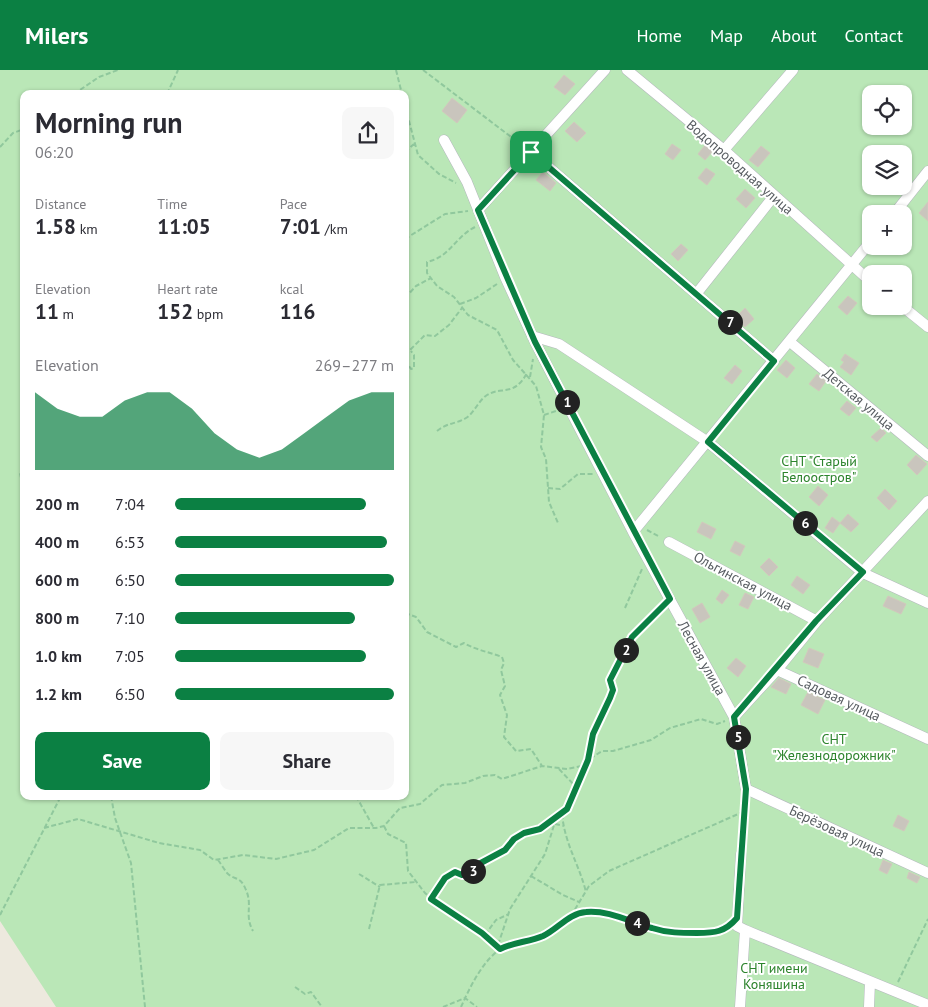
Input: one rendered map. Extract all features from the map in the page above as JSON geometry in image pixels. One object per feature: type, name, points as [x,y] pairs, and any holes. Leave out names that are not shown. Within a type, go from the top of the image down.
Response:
[{"type":"street","points":[[478,210],[605,70]]},
{"type":"street","name":"Водопроводная улица","points":[[627,70],[724,150],[862,275]]},
{"type":"street","points":[[724,150],[793,70]]},
{"type":"street","name":"Лесная улица","points":[[444,140],[470,188],[505,277],[532,336],[636,529],[647,557],[734,717],[746,789]]},
{"type":"street","points":[[531,152],[697,292],[774,361]]},
{"type":"street","points":[[901,205],[928,171]]},
{"type":"street","points":[[919,182],[928,189]]},
{"type":"street","points":[[697,292],[774,196]]},
{"type":"street","points":[[636,529],[862,252]]},
{"type":"street","points":[[912,314],[928,328]]},
{"type":"street","points":[[532,336],[559,344],[708,442],[863,572],[928,603]]},
{"type":"street","name":"Детская улица","points":[[790,342],[928,456]]},
{"type":"street","points":[[734,717],[777,670],[816,621],[928,501]]},
{"type":"street","name":"Ольгинская улица","points":[[669,542],[816,621]]},
{"type":"street","name":"Садовая улица","points":[[777,670],[928,739]]},
{"type":"street","name":"Берёзовая улица","points":[[746,789],[928,873]]},
{"type":"street","points":[[741,854],[737,926],[928,1005]]},
{"type":"street","points":[[740,1007],[745,930]]},
{"type":"street","points":[[869,1007],[870,982]]},
{"type":"path","points":[[80,90],[99,77],[118,70]]},
{"type":"path","points":[[169,90],[178,70]]},
{"type":"path","points":[[396,70],[401,90]]},
{"type":"path","points":[[423,70],[531,152]]},
{"type":"path","points":[[409,123],[418,155],[439,174],[470,188]]},
{"type":"path","points":[[0,147],[13,133],[20,130]]},
{"type":"path","points":[[409,148],[414,144]]},
{"type":"path","points":[[409,236],[445,214],[478,210]]},
{"type":"path","points":[[483,222],[459,236],[448,254],[427,262],[427,273],[473,319],[497,330],[504,348],[536,386],[544,415],[541,447],[546,459],[549,502],[558,523]]},
{"type":"path","points":[[460,304],[476,298],[505,277]]},
{"type":"path","points":[[409,294],[416,286],[431,278]]},
{"type":"path","points":[[409,366],[411,369],[414,368],[414,356],[411,351],[417,340],[425,335],[436,336],[462,308]]},
{"type":"path","points":[[437,431],[453,421],[465,418],[489,394],[508,390],[521,384],[527,373]]},
{"type":"path","points":[[544,415],[569,407]]},
{"type":"path","points":[[548,488],[560,488],[578,474],[606,476]]},
{"type":"path","points":[[636,529],[669,542]]},
{"type":"path","points":[[625,608],[647,557]]},
{"type":"path","points":[[500,949],[499,942],[509,914],[545,854],[555,824],[567,809],[577,788],[588,760],[593,734],[613,690],[610,680],[614,671],[632,637],[670,599]]},
{"type":"path","points":[[409,614],[416,617],[427,632],[456,646],[464,643],[474,649],[484,650],[502,657],[504,663],[500,670],[505,686],[500,695],[507,714],[504,737],[516,751],[531,749],[542,766]]},
{"type":"path","points":[[588,760],[602,751],[612,751],[651,740],[670,728],[701,719],[717,724],[734,717]]},
{"type":"path","points":[[44,828],[78,819],[158,842],[200,850],[214,860],[243,854],[276,859],[314,850],[349,828],[384,826],[400,808],[420,804],[442,785],[465,783],[494,774],[502,779],[542,766],[559,769],[586,765]]},
{"type":"path","points":[[559,769],[577,788]]},
{"type":"path","points":[[741,854],[746,789]]},
{"type":"path","points":[[0,915],[59,800]]},
{"type":"path","points":[[112,800],[119,830],[131,862],[145,1007]]},
{"type":"path","points":[[358,800],[374,828]]},
{"type":"path","points":[[431,899],[445,878],[455,872],[462,875],[473,871],[477,865],[505,850],[514,839],[524,833],[540,829],[567,809]]},
{"type":"path","points":[[572,916],[589,886],[609,871],[745,811]]},
{"type":"path","points":[[562,814],[570,852],[582,877],[586,892]]},
{"type":"path","points":[[555,824],[564,826]]},
{"type":"path","points":[[384,826],[388,834],[406,843],[408,871],[431,899],[500,949]]},
{"type":"path","points":[[218,860],[228,874],[242,880],[250,903],[248,921],[253,931]]},
{"type":"path","points":[[359,874],[380,887]]},
{"type":"path","points":[[531,876],[563,896],[579,902]]},
{"type":"path","points":[[370,929],[380,887],[384,884],[396,885],[416,882]]},
{"type":"path","points":[[461,1007],[492,955],[512,943],[543,936],[572,916],[583,912],[597,912],[676,933],[713,934],[728,928],[737,918]]},
{"type":"path","points":[[484,936],[496,920],[509,914]]},
{"type":"path","points":[[894,991],[928,919]]},
{"type":"path","points":[[295,987],[305,994],[312,992],[322,1007]]},
{"type":"path","points":[[443,1007],[465,998]]},
{"type":"path","points":[[465,998],[477,1007]]},
{"type":"green space","points":[[0,70],[928,70],[928,1007],[56,1007],[0,921]]},
{"type":"building","points":[[564,75],[575,84],[565,95],[554,87]]},
{"type":"building","points":[[452,98],[467,110],[457,123],[442,111]]},
{"type":"building","points":[[574,122],[586,133],[577,142],[565,131]]},
{"type":"building","points":[[672,144],[681,150],[673,160],[665,154]]},
{"type":"building","points":[[705,145],[713,151],[705,160],[698,154]]},
{"type":"building","points":[[761,146],[770,153],[758,167],[749,160]]},
{"type":"building","points":[[706,168],[715,174],[707,185],[698,178]]},
{"type":"building","points":[[543,172],[556,183],[550,191],[536,180]]},
{"type":"building","points":[[745,189],[755,198],[746,208],[736,199]]},
{"type":"building","points":[[928,202],[928,221],[919,213]]},
{"type":"building","points":[[681,244],[688,250],[678,261],[671,254]]},
{"type":"building","points":[[848,296],[857,303],[847,315],[838,307]]},
{"type":"building","points":[[745,308],[754,319],[745,327],[735,318]]},
{"type":"building","points":[[845,354],[859,363],[851,375],[840,367],[844,362],[841,360]]},
{"type":"building","points":[[786,360],[795,368],[787,378],[777,370]]},
{"type":"building","points":[[735,365],[742,371],[732,384],[724,378]]},
{"type":"building","points":[[817,374],[826,381],[819,391],[809,384]]},
{"type":"building","points":[[847,401],[856,408],[849,416],[840,409]]},
{"type":"building","points":[[881,428],[886,433],[877,442],[871,437]]},
{"type":"building","points":[[916,455],[927,464],[917,475],[907,465]]},
{"type":"building","points":[[818,486],[828,495],[819,506],[809,497]]},
{"type":"building","points":[[885,489],[897,501],[889,510],[877,498]]},
{"type":"building","points":[[848,514],[859,524],[851,532],[840,523]]},
{"type":"building","points":[[832,517],[840,523],[833,533],[825,528]]},
{"type":"building","points":[[702,522],[716,529],[711,539],[697,532]]},
{"type":"building","points":[[735,541],[745,546],[740,556],[730,551]]},
{"type":"building","points":[[769,558],[778,567],[769,576],[760,567]]},
{"type":"building","points":[[797,576],[810,585],[803,594],[791,585]]},
{"type":"building","points":[[722,590],[729,595],[722,604],[716,599]]},
{"type":"building","points":[[745,593],[754,597],[748,609],[739,605]]},
{"type":"building","points":[[888,596],[906,604],[901,614],[883,606]]},
{"type":"building","points":[[702,603],[710,617],[700,623],[692,609]]},
{"type":"building","points":[[809,648],[824,654],[818,668],[803,662]]},
{"type":"building","points":[[736,658],[746,666],[738,677],[727,668]]},
{"type":"building","points":[[779,678],[791,684],[786,694],[771,687]]},
{"type":"building","points":[[808,692],[825,700],[818,714],[801,705]]},
{"type":"building","points":[[898,815],[909,821],[904,831],[893,826]]},
{"type":"building","points":[[883,860],[892,864],[887,874],[879,870]]},
{"type":"building","points":[[909,872],[920,877],[917,883],[907,878]]},
{"type":"route","points":[[531,152],[697,292],[774,361],[708,442],[863,572],[816,621],[777,670],[734,717],[746,789],[737,918],[725,930],[713,934],[676,933],[654,929],[615,915],[583,912],[572,916],[543,936],[512,943],[500,949],[482,933],[431,899],[445,878],[455,872],[462,875],[473,871],[477,865],[494,858],[497,853],[505,850],[514,839],[524,833],[540,829],[560,812],[567,809],[588,760],[593,734],[613,690],[610,680],[632,637],[670,599],[633,532],[610,484],[535,342],[505,277],[478,210],[531,152]]},
{"type":"park label","name":"СНТ \"Старый Белоостров\"","points":[[819,470]]},
{"type":"park label","name":"СНТ \"Железнодорожник\"","points":[[834,748]]},
{"type":"park label","name":"СНТ имени Коняшина","points":[[774,976]]}]
